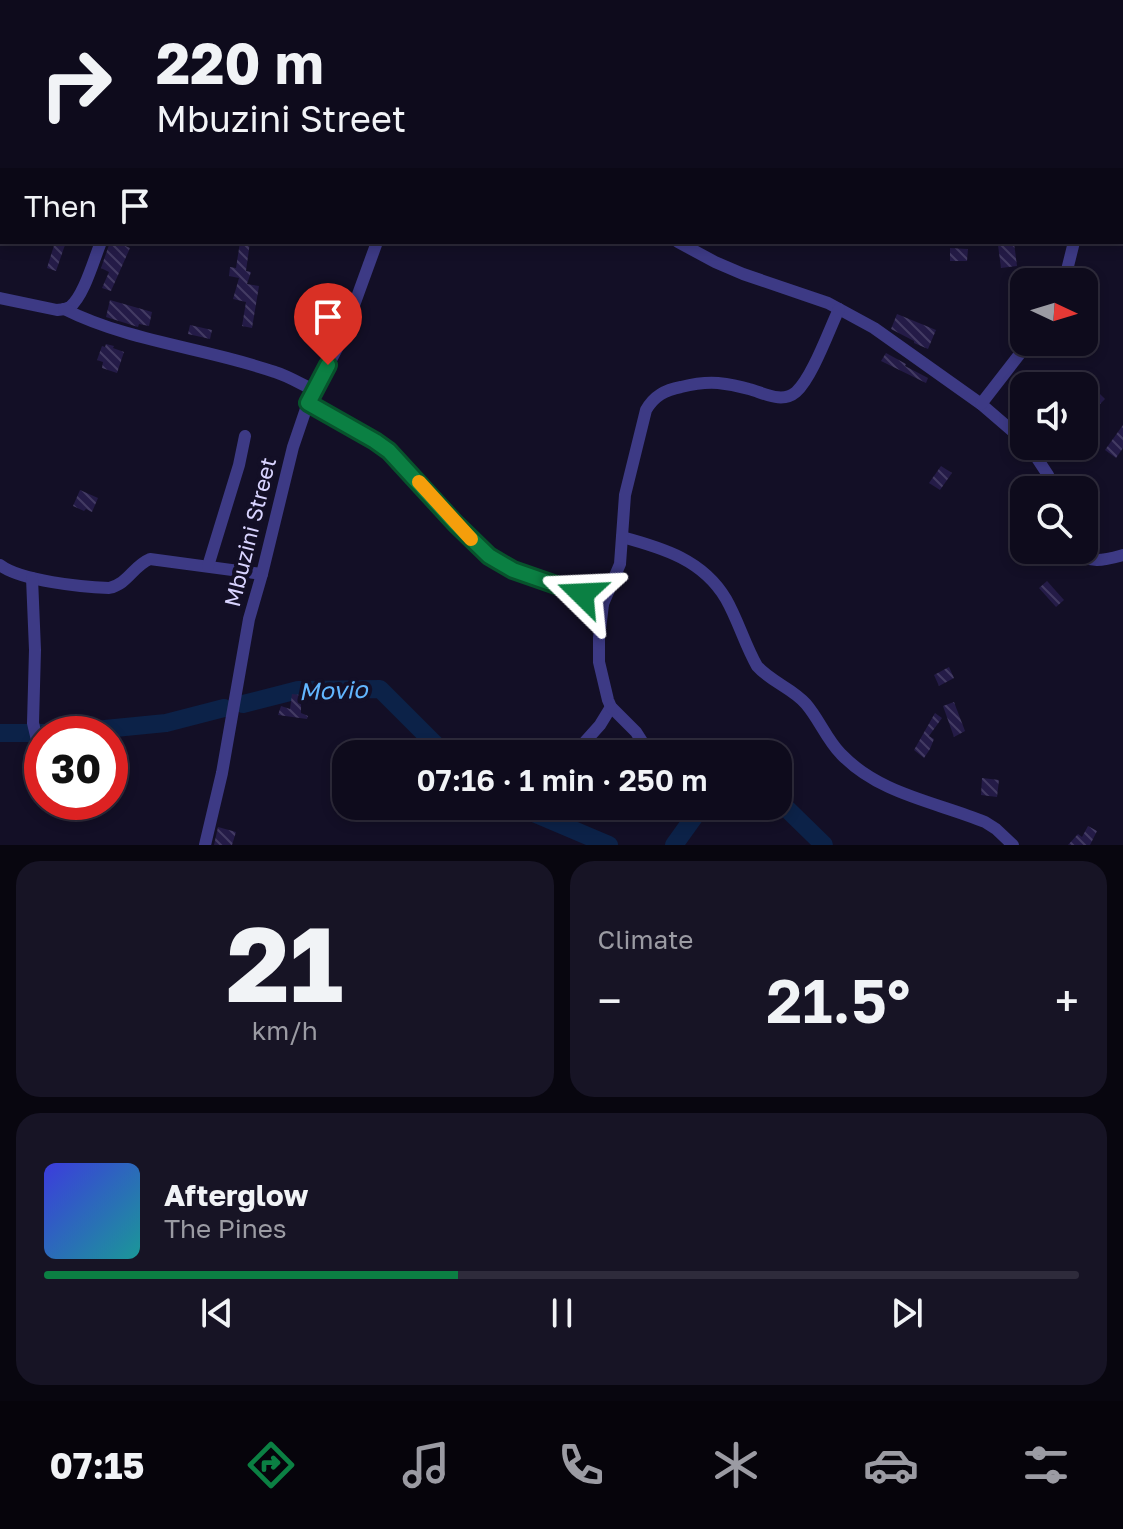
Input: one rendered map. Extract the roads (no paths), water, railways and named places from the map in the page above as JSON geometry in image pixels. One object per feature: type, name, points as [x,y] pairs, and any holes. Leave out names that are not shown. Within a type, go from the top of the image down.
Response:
[{"type":"street","points":[[0,298],[57,310],[71,306],[100,244]]},
{"type":"street","name":"Mbuzini Street","points":[[205,845],[222,773],[249,619],[293,447],[308,403],[341,341],[376,244]]},
{"type":"street","points":[[682,244],[743,274],[828,303],[874,328],[981,404],[1010,429]]},
{"type":"street","points":[[1068,268],[1074,244]]},
{"type":"street","points":[[64,309],[113,329],[274,372],[314,390]]},
{"type":"street","points":[[641,740],[608,700],[599,662],[599,638],[603,604],[620,564],[625,495],[630,472],[640,428],[652,400],[660,393],[677,387],[707,382],[747,388],[775,397],[793,395],[809,373],[839,309]]},
{"type":"street","points":[[981,404],[1018,356]]},
{"type":"street","points":[[308,403],[389,451],[489,556],[603,604]]},
{"type":"street","points":[[208,566],[245,436]]},
{"type":"street","points":[[622,537],[659,547],[682,557],[704,572],[727,600],[757,666],[805,703],[837,751],[853,766],[897,791],[985,822],[1013,845]]},
{"type":"street","points":[[1098,560],[1123,555]]},
{"type":"street","points":[[0,565],[32,578],[109,588],[120,585],[146,560],[262,574]]},
{"type":"street","points":[[32,578],[33,716]]},
{"type":"street","points":[[587,740],[611,707]]},
{"type":"waterway","name":"Movio","points":[[243,704],[298,690],[380,689],[431,740]]},
{"type":"waterway","name":"Movio","points":[[0,733],[64,733],[166,723],[224,708]]},
{"type":"waterway","name":"Movio","points":[[792,814],[824,845]]},
{"type":"waterway","name":"Movio","points":[[550,820],[609,845]]},
{"type":"waterway","name":"Movio","points":[[674,845],[692,820]]}]
